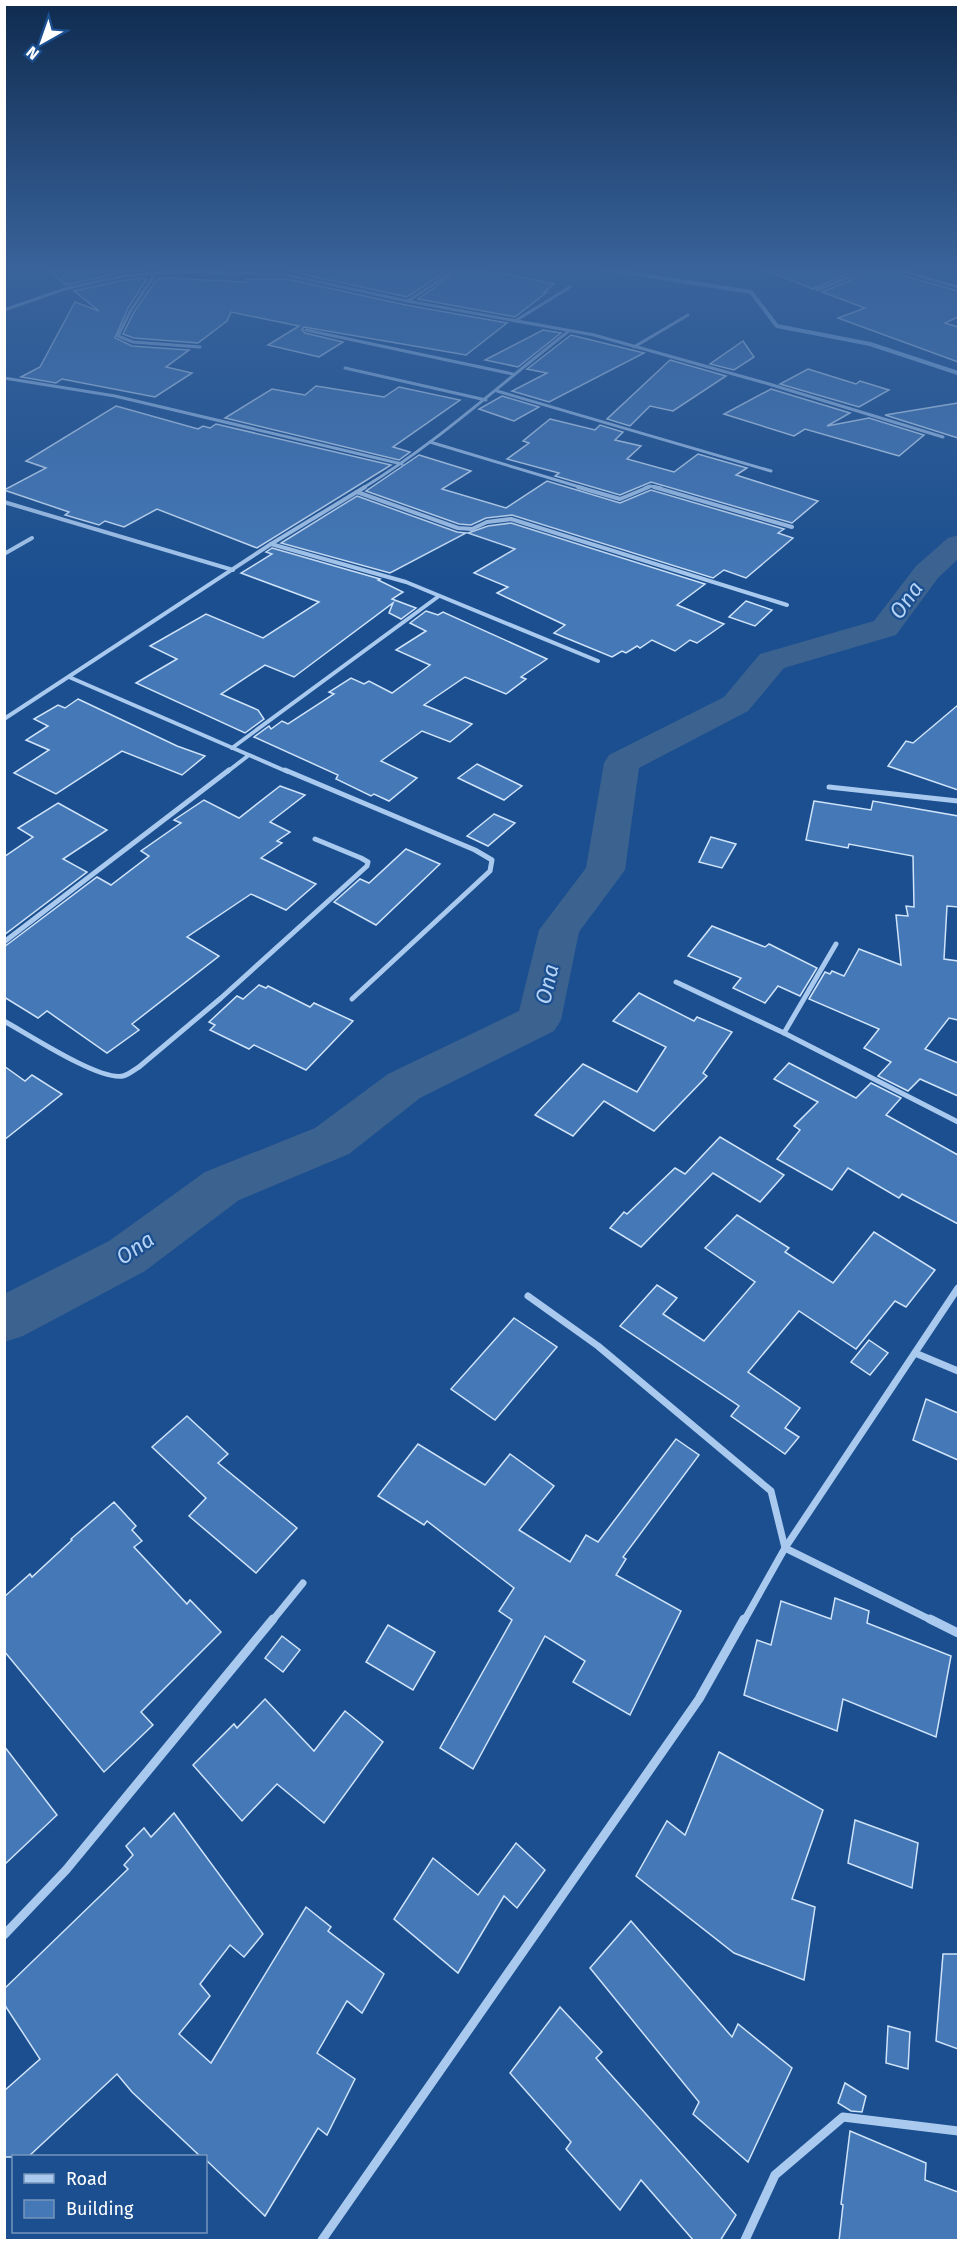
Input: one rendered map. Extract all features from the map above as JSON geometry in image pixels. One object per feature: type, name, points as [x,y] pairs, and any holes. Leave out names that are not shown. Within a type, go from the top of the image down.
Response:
[{"type":"street","points":[[370,374],[486,400]]},
{"type":"street","points":[[4,719],[271,544],[402,464],[486,400],[513,374]]},
{"type":"street","points":[[726,374],[943,437]]},
{"type":"street","points":[[4,378],[115,396],[402,464]]},
{"type":"street","points":[[497,391],[771,471]]},
{"type":"street","points":[[430,442],[620,499],[650,486],[658,487],[792,527]]},
{"type":"street","points":[[357,492],[458,528],[472,529],[487,522],[511,519],[787,605]]},
{"type":"street","points":[[4,502],[233,570]]},
{"type":"street","points":[[4,554],[32,538]]},
{"type":"street","points":[[271,544],[406,582],[597,661]]},
{"type":"street","points":[[232,748],[439,596]]},
{"type":"street","points":[[69,677],[476,850],[492,860],[490,870],[352,999]]},
{"type":"street","points":[[4,942],[249,755]]},
{"type":"street","points":[[830,787],[958,801]]},
{"type":"street","points":[[4,1021],[91,1069],[110,1076],[124,1076],[139,1067],[220,999],[368,866],[368,862],[361,858],[315,838]]},
{"type":"street","points":[[784,1033],[836,944]]},
{"type":"street","points":[[676,982],[784,1033],[958,1122]]},
{"type":"street","points":[[322,2241],[699,1700],[785,1548],[958,1288]]},
{"type":"street","points":[[528,1296],[598,1346],[771,1491],[785,1548]]},
{"type":"street","points":[[915,1353],[958,1371]]},
{"type":"street","points":[[785,1548],[958,1633]]},
{"type":"street","points":[[4,1935],[66,1870],[303,1583]]},
{"type":"street","points":[[745,2241],[775,2175],[843,2117],[958,2131]]},
{"type":"building","points":[[27,374],[191,374],[155,397],[62,379],[56,383],[21,377]]},
{"type":"building","points":[[546,374],[604,374],[549,402],[512,391]]},
{"type":"building","points":[[655,374],[718,374],[726,376],[673,411],[650,406],[630,426],[607,419]]},
{"type":"building","points":[[799,374],[823,374],[856,384],[860,381],[889,390],[859,407],[780,384]]},
{"type":"building","points":[[316,386],[384,397],[399,387],[460,400],[393,447],[410,452],[399,460],[225,418],[272,389],[305,395]]},
{"type":"building","points":[[771,389],[850,413],[827,426],[869,418],[924,435],[899,456],[805,429],[794,436],[724,414]]},
{"type":"building","points":[[502,396],[539,407],[514,421],[479,409]]},
{"type":"building","points":[[958,403],[958,438],[885,415]]},
{"type":"building","points":[[116,406],[198,429],[203,426],[210,428],[216,424],[391,465],[257,548],[157,509],[124,527],[105,521],[99,525],[65,515],[69,512],[4,490],[46,468],[26,461]]},
{"type":"building","points":[[550,419],[595,430],[600,425],[623,432],[615,440],[641,446],[627,459],[674,472],[698,454],[747,468],[736,475],[818,501],[792,523],[651,482],[620,495],[555,476],[559,473],[507,459],[529,443],[523,441]]},
{"type":"building","points":[[419,455],[471,471],[442,489],[506,508],[547,481],[620,503],[651,490],[784,529],[778,533],[793,538],[746,578],[724,570],[713,578],[512,515],[486,518],[471,525],[459,524],[366,491]]},
{"type":"building","points":[[357,496],[457,532],[466,533],[390,573],[281,543]]},
{"type":"building","points":[[511,523],[705,584],[677,605],[724,624],[697,643],[690,640],[675,651],[652,640],[640,648],[637,646],[626,653],[622,651],[612,657],[554,633],[565,625],[497,593],[508,587],[474,573],[515,549],[468,533],[488,526]]},
{"type":"building","points":[[272,548],[380,579],[378,580],[403,592],[392,599],[416,608],[401,619],[389,613],[393,603],[294,677],[265,665],[221,694],[258,710],[264,719],[245,733],[136,683],[177,659],[150,646],[206,614],[263,638],[319,602],[241,573],[272,554],[266,552]]},
{"type":"building","points":[[746,601],[772,610],[755,626],[729,617]]},
{"type":"building","points":[[426,611],[438,615],[443,612],[547,659],[521,677],[526,679],[506,694],[465,677],[424,705],[472,724],[450,742],[422,731],[381,761],[417,778],[389,801],[374,794],[371,796],[336,779],[338,775],[254,737],[269,726],[271,729],[282,721],[288,724],[334,694],[329,692],[351,678],[364,684],[369,681],[392,693],[430,665],[396,650],[426,631],[410,623]]},
{"type":"building","points":[[78,699],[177,746],[205,756],[182,775],[122,751],[56,794],[14,773],[49,750],[26,740],[48,726],[34,719],[58,705],[65,708]]},
{"type":"building","points":[[958,705],[958,790],[888,766],[906,741],[913,743]]},
{"type":"building","points":[[477,764],[522,786],[504,800],[458,778]]},
{"type":"building","points":[[280,786],[305,795],[270,822],[290,832],[277,841],[282,843],[261,858],[316,884],[286,910],[251,894],[187,937],[219,956],[132,1024],[139,1030],[107,1053],[47,1011],[38,1018],[4,997],[4,947],[97,877],[111,885],[149,856],[141,851],[181,823],[174,820],[204,800],[239,818]]},
{"type":"building","points":[[814,801],[871,810],[873,801],[958,816],[958,907],[947,906],[944,959],[958,961],[958,1020],[949,1018],[925,1049],[958,1063],[958,1096],[920,1079],[908,1091],[878,1076],[891,1062],[864,1048],[879,1029],[809,999],[825,972],[830,974],[832,971],[844,976],[859,949],[901,965],[896,915],[908,916],[906,906],[914,907],[913,856],[849,844],[848,848],[806,840]]},
{"type":"building","points":[[58,803],[107,830],[63,859],[87,872],[4,935],[4,857],[33,837],[18,828]]},
{"type":"building","points":[[494,814],[515,823],[488,846],[467,836]]},
{"type":"building","points":[[711,837],[736,844],[722,868],[699,862]]},
{"type":"building","points":[[406,849],[440,864],[376,925],[334,902],[360,879],[369,883]]},
{"type":"building","points":[[712,926],[765,947],[769,944],[817,968],[800,996],[778,986],[765,1003],[733,988],[741,978],[688,956]]},
{"type":"building","points":[[259,985],[266,988],[268,986],[310,1007],[314,1003],[353,1021],[306,1070],[254,1045],[249,1049],[210,1030],[215,1025],[209,1022],[237,996],[243,999]]},
{"type":"building","points":[[639,993],[694,1021],[697,1017],[732,1032],[703,1073],[707,1076],[654,1131],[604,1101],[573,1136],[535,1115],[583,1064],[637,1092],[666,1047],[613,1021]]},
{"type":"building","points":[[789,1063],[856,1098],[871,1083],[901,1098],[886,1115],[958,1155],[958,1224],[902,1194],[899,1198],[848,1168],[832,1190],[777,1159],[800,1130],[794,1126],[818,1102],[774,1079]]},
{"type":"building","points":[[4,1066],[25,1081],[32,1075],[62,1094],[4,1140]]},
{"type":"building","points":[[720,1137],[784,1175],[760,1202],[713,1173],[641,1247],[610,1228],[624,1212],[627,1214],[675,1168],[685,1174]]},
{"type":"building","points":[[737,1215],[789,1248],[785,1252],[833,1283],[874,1232],[935,1270],[906,1307],[895,1301],[856,1349],[799,1311],[748,1372],[800,1408],[785,1428],[799,1437],[785,1454],[731,1416],[739,1406],[620,1326],[657,1285],[677,1298],[663,1314],[704,1341],[755,1282],[705,1248]]},
{"type":"building","points":[[514,1318],[557,1347],[495,1420],[451,1389]]},
{"type":"building","points":[[869,1340],[888,1353],[870,1375],[851,1362]]},
{"type":"building","points":[[926,1399],[958,1413],[958,1460],[913,1440]]},
{"type":"building","points":[[187,1416],[228,1454],[218,1463],[297,1528],[256,1573],[189,1516],[206,1498],[152,1447]]},
{"type":"building","points":[[676,1439],[699,1455],[623,1557],[626,1559],[616,1575],[681,1611],[630,1715],[573,1682],[585,1661],[545,1636],[473,1769],[440,1748],[512,1620],[499,1611],[514,1588],[427,1521],[424,1525],[378,1496],[418,1444],[485,1485],[510,1454],[554,1486],[519,1530],[570,1562],[586,1535],[598,1542]]},
{"type":"building","points":[[114,1502],[136,1526],[132,1530],[142,1541],[134,1547],[187,1604],[190,1600],[221,1632],[141,1712],[153,1725],[104,1772],[4,1651],[4,1597],[30,1574],[32,1577]]},
{"type":"building","points":[[835,1598],[869,1611],[867,1623],[951,1656],[936,1737],[843,1699],[837,1731],[744,1695],[757,1640],[771,1645],[781,1601],[831,1619]]},
{"type":"building","points":[[388,1625],[435,1652],[413,1690],[366,1662]]},
{"type":"building","points":[[282,1636],[300,1650],[283,1672],[265,1658]]},
{"type":"building","points":[[265,1699],[314,1751],[345,1711],[383,1742],[324,1823],[277,1784],[242,1821],[193,1765],[234,1724],[237,1728]]},
{"type":"building","points":[[4,1746],[57,1815],[4,1865]]},
{"type":"building","points":[[719,1752],[823,1810],[792,1899],[815,1907],[804,1980],[734,1953],[636,1876],[667,1821],[685,1835]]},
{"type":"building","points":[[174,1813],[263,1934],[244,1957],[230,1945],[200,1984],[210,1996],[179,2034],[211,2063],[306,1907],[331,1927],[328,1931],[384,1974],[362,2013],[347,2001],[317,2053],[355,2079],[327,2135],[318,2128],[265,2216],[207,2161],[207,2155],[199,2155],[132,2092],[117,2074],[30,2155],[4,2157],[4,2091],[40,2059],[4,2004],[4,1989],[128,1869],[124,1865],[133,1855],[126,1846],[144,1828],[151,1837]]},
{"type":"building","points":[[855,1820],[918,1843],[912,1888],[848,1863]]},
{"type":"building","points":[[516,1843],[545,1870],[517,1908],[504,1896],[458,1973],[394,1919],[433,1858],[478,1895]]},
{"type":"building","points":[[631,1921],[732,2037],[738,2024],[792,2068],[748,2162],[693,2114],[699,2102],[590,1968]]},
{"type":"building","points":[[943,1954],[958,1954],[958,2049],[936,2041]]},
{"type":"building","points":[[560,2007],[602,2052],[596,2058],[736,2215],[720,2241],[694,2241],[641,2180],[620,2210],[566,2149],[571,2142],[510,2073]]},
{"type":"building","points":[[888,2026],[910,2032],[908,2069],[886,2063]]},
{"type":"building","points":[[845,2083],[866,2096],[862,2112],[851,2111],[838,2103]]},
{"type":"building","points":[[850,2131],[926,2163],[925,2180],[958,2192],[958,2241],[839,2241]]},
{"type":"waterway","name":"Ona","points":[[4,1320],[127,1256],[222,1186],[332,1141],[404,1086],[539,1020],[559,930],[605,870],[622,763],[736,704],[772,661],[885,628],[927,572],[958,544]]}]
